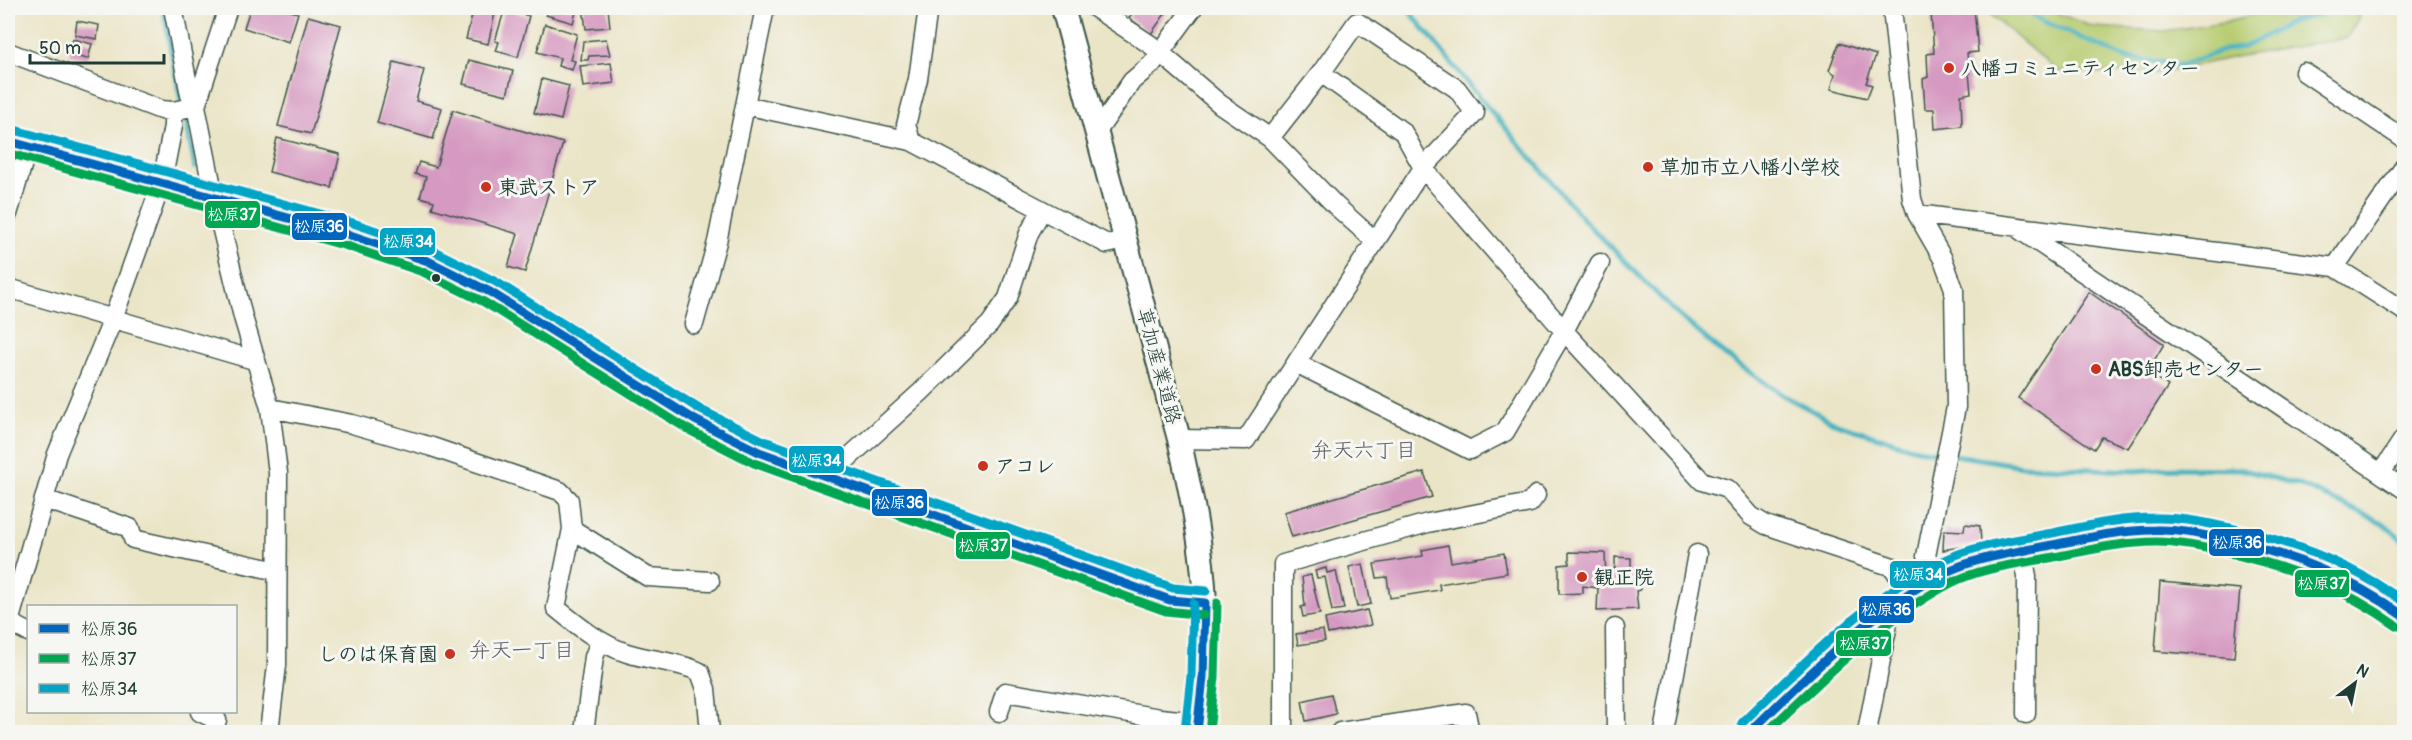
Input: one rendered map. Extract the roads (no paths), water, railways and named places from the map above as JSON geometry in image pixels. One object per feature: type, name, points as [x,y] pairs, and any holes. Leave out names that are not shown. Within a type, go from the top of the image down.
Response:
[{"type":"main road","name":"草加産業道路","points":[[1063,8],[1191,491],[1205,603],[1204,659],[1198,727]]},
{"type":"street","points":[[173,8],[190,95],[196,106],[214,197],[254,360],[270,408],[278,473],[277,665],[269,732]]},
{"type":"street","points":[[196,106],[228,8]]},
{"type":"street","points":[[694,324],[717,242],[765,8]]},
{"type":"street","points":[[910,141],[906,125],[918,79],[928,8]]},
{"type":"street","points":[[1095,8],[1160,52],[1220,104],[1270,138],[1336,206],[1375,241]]},
{"type":"street","points":[[1096,133],[1132,81],[1152,64],[1193,8]]},
{"type":"street","points":[[1892,8],[1912,199],[1917,214],[1943,259],[1954,289],[1956,407],[1926,556],[1936,578]]},
{"type":"street","points":[[1179,440],[1246,440],[1422,168],[1474,114],[1457,89],[1357,22],[1321,74],[1270,138]]},
{"type":"street","points":[[8,52],[161,110],[173,111],[196,106]]},
{"type":"street","points":[[2304,72],[2404,139]]},
{"type":"street","points":[[1321,74],[1403,132],[1422,168],[1564,332],[1701,481],[1727,489],[1751,516],[1766,525],[1893,567],[1910,595]]},
{"type":"street","points":[[745,105],[910,141],[1107,244],[1125,240]]},
{"type":"street","points":[[27,632],[8,624],[13,584],[44,499],[57,454],[113,320],[162,182],[173,126],[173,111]]},
{"type":"street","points":[[8,141],[387,246],[428,261],[490,292],[695,420],[759,452],[1170,600],[1205,603]]},
{"type":"street","points":[[8,214],[28,146]]},
{"type":"street","points":[[2335,267],[2404,167]]},
{"type":"street","points":[[826,477],[921,392],[990,324],[1008,298],[1029,233],[1042,210]]},
{"type":"street","points":[[1917,214],[2335,267],[2404,311]]},
{"type":"street","points":[[2016,227],[2404,489]]},
{"type":"street","points":[[1296,363],[1470,450],[1505,432],[1564,332],[1600,263]]},
{"type":"street","points":[[8,288],[254,360]]},
{"type":"street","points":[[270,408],[352,424],[421,443],[560,491],[569,500],[572,529],[556,608],[600,641],[630,654],[684,665],[700,672],[706,689],[710,732]]},
{"type":"street","points":[[2381,473],[2404,438]]},
{"type":"street","points":[[1283,732],[1283,564],[1428,522],[1530,503],[1536,495]]},
{"type":"street","points":[[44,499],[130,528],[134,539],[277,571]]},
{"type":"street","points":[[572,529],[648,577],[710,581]]},
{"type":"street","points":[[1750,732],[1826,659],[1860,630],[1936,578],[1971,563],[2104,534],[2146,530],[2186,531],[2289,554],[2324,568],[2404,616]]},
{"type":"street","points":[[2022,551],[2027,576],[2026,714]]},
{"type":"street","points":[[1664,732],[1697,554]]},
{"type":"street","points":[[1867,732],[1891,608]]},
{"type":"street","points":[[1615,628],[1616,732]]},
{"type":"street","points":[[584,732],[594,657],[600,641]]},
{"type":"street","points":[[999,712],[1005,692],[1160,718],[1198,727]]},
{"type":"street","points":[[204,713],[218,720],[213,732]]},
{"type":"street","points":[[1340,732],[1466,713],[1470,732]]},
{"type":"waterway","points":[[163,8],[181,101]]},
{"type":"waterway","points":[[1407,8],[1479,97],[1585,221],[1674,311],[1726,356],[1781,394],[1837,424],[1917,449],[2023,466],[2135,471],[2176,468],[2240,469],[2300,485],[2383,523],[2404,541]]},
{"type":"waterway","points":[[2027,8],[2034,17],[2126,58],[2181,65],[2224,50],[2244,47],[2294,21],[2343,8]]},
{"type":"waterway","points":[[186,119],[195,168]]},
{"type":"place","name":"八幡コミュニティセンター","points":[[1949,68]]},
{"type":"place","name":"草加市立八幡小学校","points":[[1648,167]]},
{"type":"place","name":"東武ストア","points":[[486,187]]},
{"type":"place","name":"ABS卸売センター","points":[[2096,369]]},
{"type":"place","name":"アコレ","points":[[983,466]]},
{"type":"place","name":"観正院","points":[[1582,577]]},
{"type":"place","name":"しのは保育園","points":[[450,654]]},
{"type":"district","name":"弁天六丁目","points":[[1364,450]]},
{"type":"district","name":"弁天一丁目","points":[[522,650]]}]
